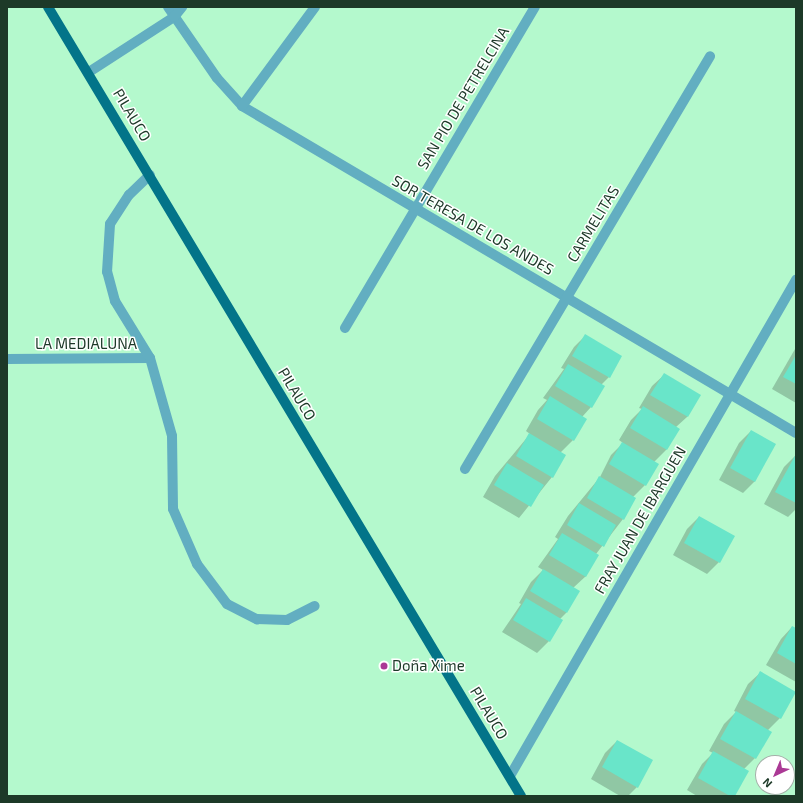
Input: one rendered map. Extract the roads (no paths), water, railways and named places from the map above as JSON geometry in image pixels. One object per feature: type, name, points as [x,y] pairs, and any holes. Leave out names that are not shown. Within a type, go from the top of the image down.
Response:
[{"type":"main road","name":"PILAUCO","points":[[48,7],[89,72],[521,796]]},
{"type":"street","name":"SOR TERESA DE LOS ANDES","points":[[168,7],[217,78],[242,106],[796,433]]},
{"type":"street","points":[[89,72],[174,17],[182,7]]},
{"type":"street","points":[[242,106],[315,7]]},
{"type":"street","name":"SAN PIO DE PETRELCINA","points":[[345,328],[414,208],[535,7]]},
{"type":"street","name":"CARMELITAS","points":[[464,469],[710,56]]},
{"type":"street","name":"LA MEDIALUNA","points":[[150,175],[130,195],[110,224],[108,272],[115,301],[150,358]]},
{"type":"street","name":"FRAY JUAN DE IBARGUEN","points":[[510,776],[796,280]]},
{"type":"street","points":[[150,358],[172,436],[173,509],[197,564],[227,604],[257,619],[287,620],[315,606]]},
{"type":"street","name":"LA MEDIALUNA","points":[[7,359],[150,358]]},
{"type":"place","name":"Doña Xime","points":[[384,666]]}]
